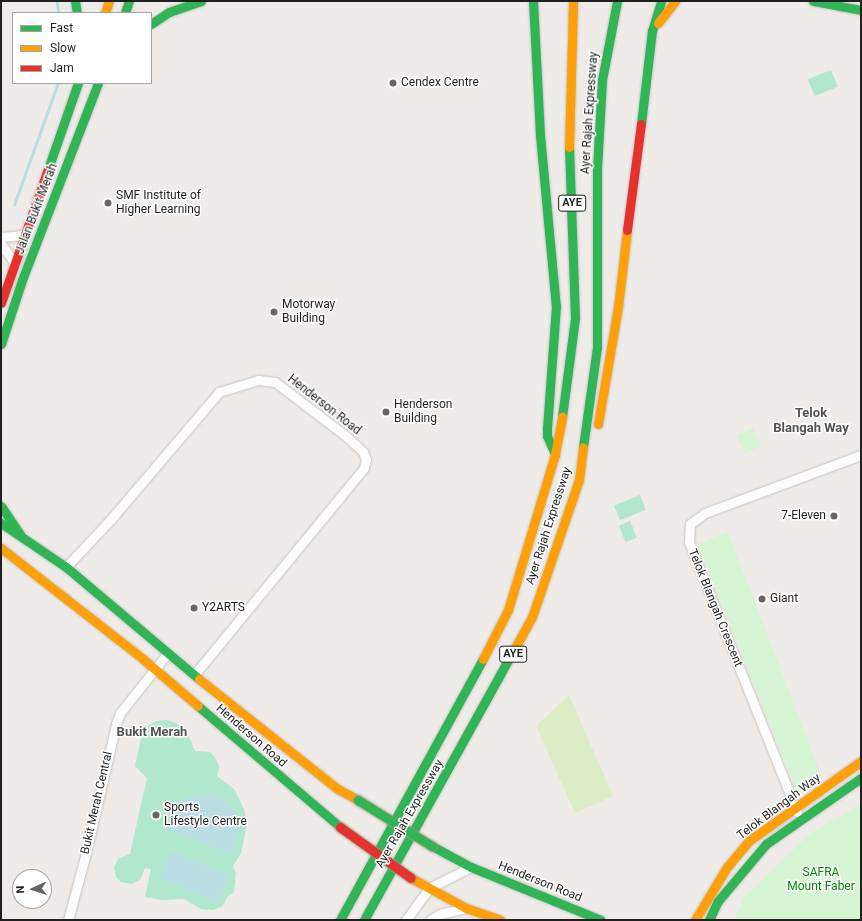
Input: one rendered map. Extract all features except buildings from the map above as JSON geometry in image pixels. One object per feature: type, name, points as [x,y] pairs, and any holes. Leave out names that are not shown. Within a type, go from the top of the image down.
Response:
[{"type":"main road","points":[[75,1],[77,12]]},
{"type":"main road","points":[[105,12],[109,1]]},
{"type":"main road","points":[[125,12],[129,1]]},
{"type":"main road","points":[[152,23],[169,12],[201,1]]},
{"type":"main road","points":[[529,1],[534,11]]},
{"type":"main road","points":[[533,1],[540,135],[556,306],[547,428],[547,436],[555,454]]},
{"type":"main road","name":"Ayer Rajah Expressway","points":[[340,920],[472,681],[508,610],[555,454],[564,407],[575,318],[568,130],[573,1]]},
{"type":"main road","name":"Ayer Rajah Expressway","points":[[571,25],[582,1]]},
{"type":"main road","name":"Ayer Rajah Expressway","points":[[364,920],[532,617],[579,480],[597,347],[597,169],[602,80],[616,1]]},
{"type":"main road","points":[[579,480],[595,438],[618,307],[652,31],[661,1]]},
{"type":"main road","points":[[652,31],[675,1]]},
{"type":"main road","points":[[813,1],[861,10]]},
{"type":"main road","name":"Jalan Bukit Merah","points":[[1,303],[78,84]]},
{"type":"main road","name":"Jalan Bukit Merah","points":[[1,344],[22,280],[98,84]]},
{"type":"main road","points":[[1,506],[20,534]]},
{"type":"main road","name":"Henderson Road","points":[[1,523],[20,534],[66,567],[167,654],[338,788],[432,846],[471,867],[601,920]]},
{"type":"main road","name":"Henderson Road","points":[[1,548],[154,669],[340,827],[411,878],[466,908],[500,920]]},
{"type":"main road","name":"Telok Blangah Way","points":[[695,920],[727,867],[750,840],[861,761]]},
{"type":"main road","name":"Telok Blangah Way","points":[[709,920],[718,901],[766,844],[800,818],[861,778]]},
{"type":"main road","points":[[717,920],[718,901]]},
{"type":"street","points":[[1,238],[26,235]]},
{"type":"street","points":[[1,244],[15,263]]},
{"type":"street","name":"Henderson Road","points":[[66,567],[111,519],[219,392],[258,380],[275,382],[346,436],[364,452],[366,459],[364,468],[194,675]]},
{"type":"street","name":"Telok Blangah Crescent","points":[[800,818],[689,542],[690,524],[705,513],[861,455]]},
{"type":"street","name":"Bukit Merah Central","points":[[68,920],[120,713],[167,654]]},
{"type":"street","points":[[406,920],[429,888],[471,867]]},
{"type":"street","points":[[430,920],[440,914],[466,908]]},
{"type":"green space","points":[[831,70],[838,87],[815,96],[808,79]]},
{"type":"green space","points":[[753,428],[761,446],[745,454],[737,435]]},
{"type":"green space","points":[[640,495],[646,510],[620,520],[614,505]]},
{"type":"green space","points":[[630,521],[637,538],[626,542],[619,525]]},
{"type":"green space","points":[[728,532],[822,778],[798,794],[698,544]]},
{"type":"green space","points":[[569,695],[613,796],[575,813],[536,726]]},
{"type":"green space","name":"Sports Lifestyle Centre","points":[[167,720],[176,723],[187,732],[195,751],[210,752],[215,757],[219,766],[217,776],[234,789],[244,809],[247,824],[241,853],[233,866],[236,873],[234,892],[227,897],[223,906],[213,910],[201,909],[184,899],[162,900],[145,897],[151,869],[145,868],[140,880],[132,884],[121,882],[116,877],[114,867],[118,859],[130,854],[147,778],[135,766],[143,729],[156,721]]},
{"type":"green space","name":"SAFRA Mount Faber","points":[[861,805],[861,920],[734,920],[746,895],[811,833]]},
{"type":"water","points":[[215,795],[227,803],[236,816],[238,830],[232,854],[168,830],[173,814],[181,802],[191,796]]},
{"type":"water","points":[[170,851],[229,875],[218,902],[159,878]]},
{"type":"waterway","points":[[57,1],[59,12]]},
{"type":"waterway","points":[[14,205],[58,84]]},
{"type":"traffic: fast","points":[[75,1],[77,12]]},
{"type":"traffic: fast","points":[[125,12],[129,1]]},
{"type":"traffic: fast","points":[[152,23],[169,12],[201,1]]},
{"type":"traffic: fast","points":[[533,1],[540,135],[556,306],[547,428],[547,436],[555,454]]},
{"type":"traffic: fast","points":[[583,447],[597,347],[597,169],[602,80],[617,1]]},
{"type":"traffic: fast","points":[[641,124],[652,31],[661,1]]},
{"type":"traffic: fast","points":[[813,1],[861,10]]},
{"type":"traffic: fast","points":[[48,169],[78,84]]},
{"type":"traffic: fast","points":[[1,344],[22,280],[98,84]]},
{"type":"traffic: fast","points":[[562,417],[575,318],[569,147]]},
{"type":"traffic: fast","points":[[1,506],[20,534]]},
{"type":"traffic: fast","points":[[1,523],[66,567],[199,679]]},
{"type":"traffic: fast","points":[[364,920],[510,657]]},
{"type":"traffic: fast","points":[[340,920],[483,659]]},
{"type":"traffic: fast","points":[[198,706],[340,827]]},
{"type":"traffic: fast","points":[[709,920],[718,901],[766,844],[861,778]]},
{"type":"traffic: fast","points":[[358,800],[432,846]]},
{"type":"traffic: fast","points":[[432,846],[471,867],[601,920]]},
{"type":"traffic: slow","points":[[105,12],[109,1]]},
{"type":"traffic: slow","points":[[569,147],[573,1]]},
{"type":"traffic: slow","points":[[658,23],[675,1]]},
{"type":"traffic: slow","points":[[598,424],[618,307],[627,230]]},
{"type":"traffic: slow","points":[[483,659],[508,610],[555,454],[562,417]]},
{"type":"traffic: slow","points":[[510,657],[532,617],[579,480],[583,447]]},
{"type":"traffic: slow","points":[[1,548],[143,659],[198,706]]},
{"type":"traffic: slow","points":[[199,679],[338,789],[358,800]]},
{"type":"traffic: slow","points":[[695,920],[727,867],[750,840],[861,761]]},
{"type":"traffic: slow","points":[[411,878],[466,908],[500,920]]},
{"type":"traffic: jam","points":[[627,230],[641,124]]},
{"type":"traffic: jam","points":[[1,303],[48,169]]},
{"type":"traffic: jam","points":[[340,827],[411,878]]},
{"type":"place","name":"Cendex Centre","points":[[393,83]]},
{"type":"place","name":"SMF Institute of Higher Learning","points":[[108,203]]},
{"type":"place","name":"Motorway Building","points":[[274,312]]},
{"type":"place","name":"Henderson Building","points":[[386,412]]},
{"type":"place","name":"7-Eleven","points":[[834,516]]},
{"type":"place","name":"Giant","points":[[762,599]]},
{"type":"place","name":"Y2ARTS","points":[[194,608]]},
{"type":"place","name":"Sports Lifestyle Centre","points":[[156,815]]},
{"type":"district","name":"Telok Blangah Way","points":[[811,422]]},
{"type":"district","name":"Bukit Merah","points":[[152,732]]}]
